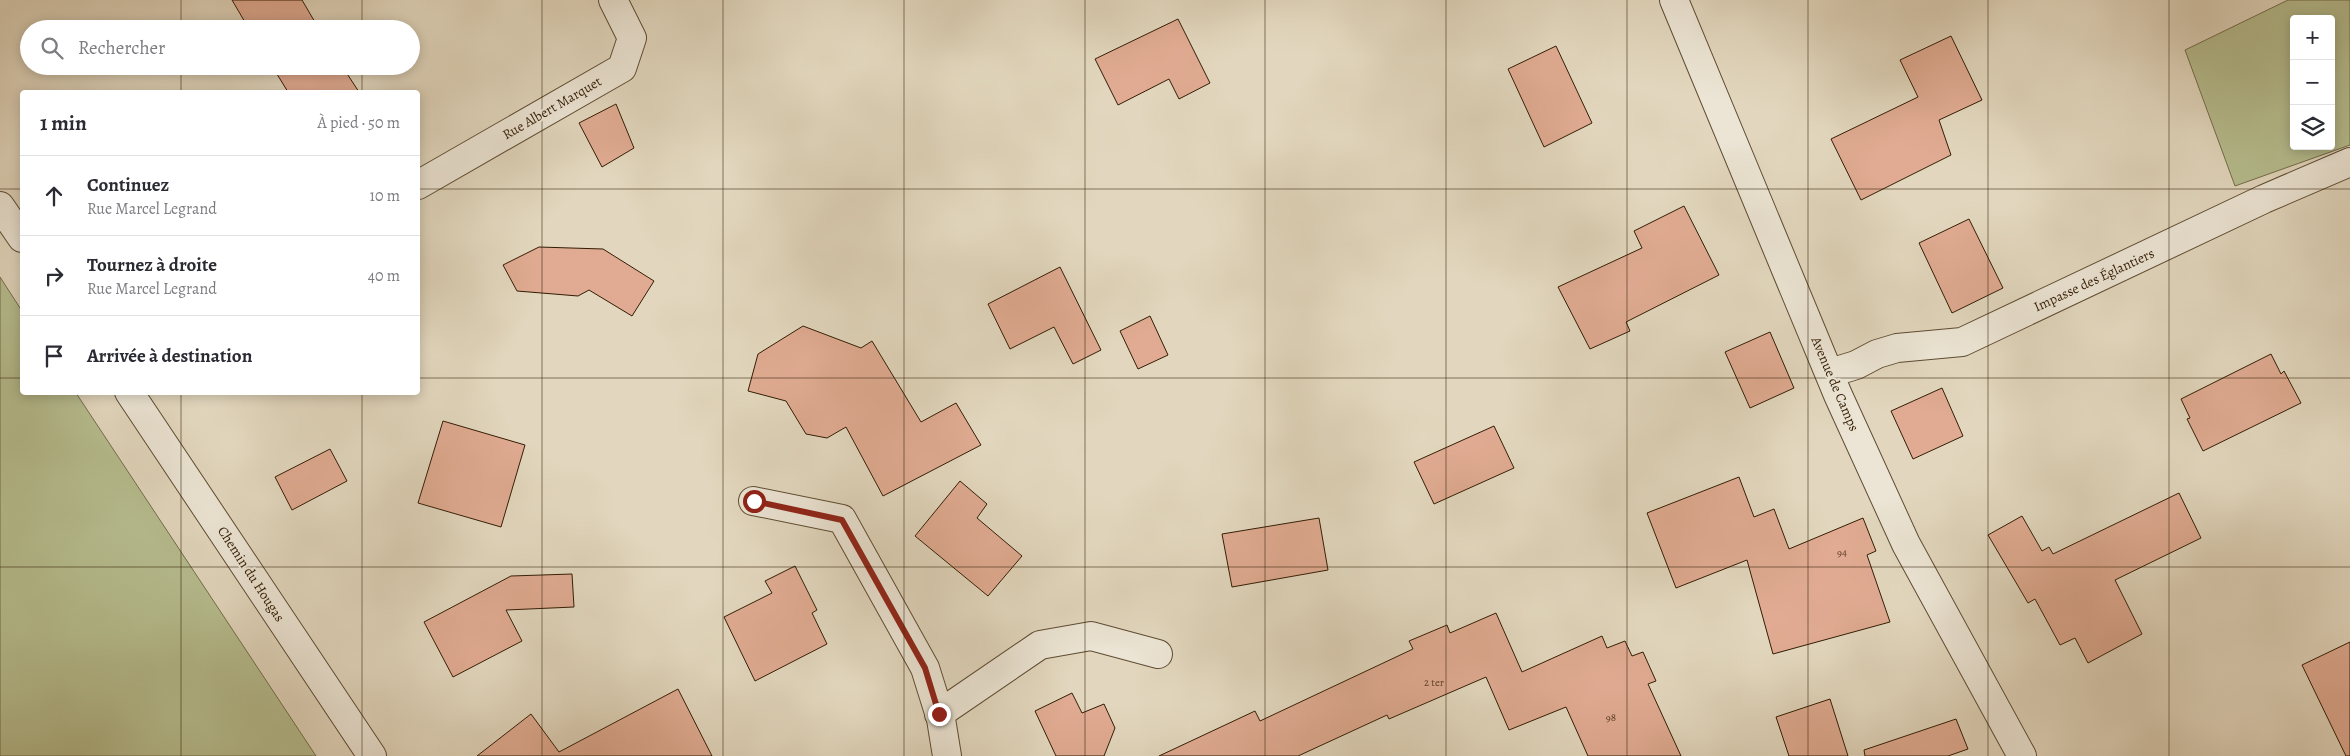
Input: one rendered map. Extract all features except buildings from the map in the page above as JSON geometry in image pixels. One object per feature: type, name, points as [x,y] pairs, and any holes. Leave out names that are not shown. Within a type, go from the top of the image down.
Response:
[{"type":"street","name":"Rue Albert Marquet","points":[[420,184],[622,68],[632,38],[614,0]]},
{"type":"street","name":"Avenue de Camps","points":[[1674,0],[1838,395],[1906,544],[2022,756]]},
{"type":"street","name":"Impasse des Églantiers","points":[[1830,373],[1856,365],[1877,354],[1896,348],[1962,342],[2264,199],[2350,162]]},
{"type":"street","points":[[0,206],[20,235]]},
{"type":"street","name":"Chemin du Hougas","points":[[131,395],[372,756]]},
{"type":"street","points":[[754,501],[842,520],[925,668],[939,714],[947,756]]},
{"type":"street","points":[[939,714],[1040,646],[1091,636],[1158,654]]},
{"type":"green space","points":[[2288,0],[2350,0],[2350,145],[2235,186],[2185,50]]},
{"type":"green space","points":[[0,277],[20,308],[20,395],[77,395],[316,756],[0,756]]},
{"type":"route","points":[[754,501],[842,520],[925,668],[939,714]]}]
